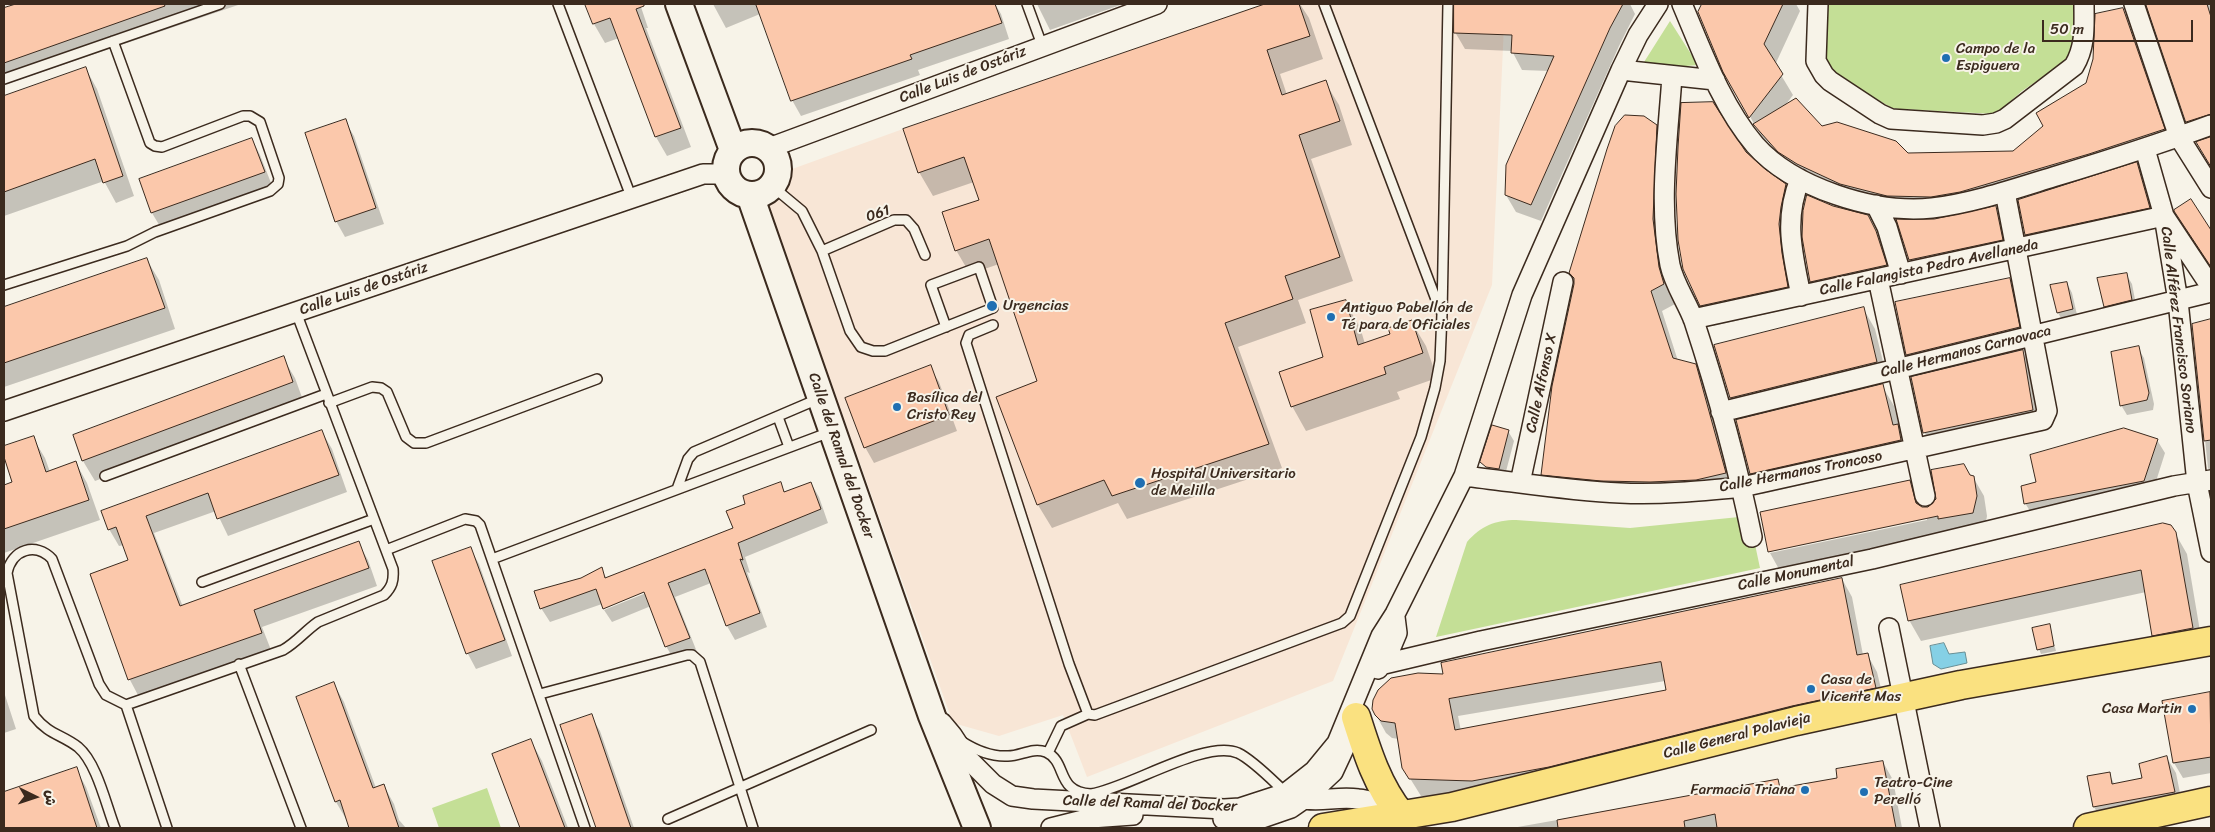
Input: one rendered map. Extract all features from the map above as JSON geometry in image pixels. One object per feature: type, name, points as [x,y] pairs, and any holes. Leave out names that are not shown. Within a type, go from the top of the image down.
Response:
[{"type":"main road","points":[[679,4],[730,162],[732,186],[743,194],[761,190],[777,179],[778,162],[769,148],[754,142],[740,146],[730,162]]},
{"type":"main road","name":"Calle del Ramal del Docker","points":[[761,190],[832,431],[932,716],[977,828]]},
{"type":"main road","name":"Calle General Polavieja","points":[[1323,828],[1404,822],[1452,806],[1796,721],[1961,685],[2211,641]]},
{"type":"main road","name":"Calle del Ramal del Docker","points":[[932,716],[949,737],[954,747],[986,828]]},
{"type":"main road","points":[[1356,717],[1380,784],[1404,822]]},
{"type":"main road","points":[[2088,828],[2211,802]]},
{"type":"street","name":"Calle Luis de Ostáriz","points":[[769,148],[1042,45],[1158,4]]},
{"type":"street","points":[[1395,614],[1464,476],[1522,295],[1621,70],[1638,35],[1658,4]]},
{"type":"street","points":[[1682,4],[1715,80],[1744,131],[1755,145],[1783,170],[1800,179],[1833,193],[1876,205],[1903,208],[1932,208],[2005,192],[2211,125]]},
{"type":"street","points":[[1818,4],[1816,61],[1830,81],[1880,114],[1892,119],[1983,125],[2005,119],[2074,66],[2081,54],[2084,42],[2084,4]]},
{"type":"street","points":[[2134,4],[2179,136],[2211,188]]},
{"type":"street","points":[[1621,70],[1715,80]]},
{"type":"street","points":[[1672,76],[1665,184],[1668,254],[1675,279],[1693,319],[1722,412],[1742,487],[1752,536]]},
{"type":"street","name":"Calle Alférez Francisco Soriano","points":[[2145,148],[2164,216],[2178,301],[2204,482],[2211,552]]},
{"type":"street","name":"Calle Luis de Ostáriz","points":[[4,411],[632,199],[703,174],[730,162]]},
{"type":"street","points":[[1800,179],[1791,207],[1790,236],[1801,296]]},
{"type":"street","points":[[2005,192],[2032,336]]},
{"type":"street","points":[[1876,205],[1889,234],[1900,274]]},
{"type":"street","points":[[2164,216],[2211,287]]},
{"type":"street","name":"Calle Falangista Pedro Avellaneda","points":[[1693,319],[2164,216]]},
{"type":"street","points":[[1878,279],[1925,496]]},
{"type":"street","name":"Calle Alfonso X","points":[[1520,483],[1563,282]]},
{"type":"street","name":"Calle Hermanos Carnovaca","points":[[1722,412],[2211,292]]},
{"type":"street","name":"Calle Hermanos Troncoso","points":[[1464,476],[1619,493],[1668,493],[1742,487],[2033,423],[2044,418],[2047,411],[2032,336]]},
{"type":"street","name":"Calle Monumental","points":[[1380,664],[1872,558],[2174,486],[2204,482]]},
{"type":"street","name":"Calle del Ramal del Docker","points":[[932,716],[941,722],[952,734],[978,772],[992,784],[1012,796],[1048,801],[1224,809],[1240,808],[1283,794],[1314,771],[1337,743],[1381,636],[1395,614]]},
{"type":"street","name":"Calle del Ramal del Docker","points":[[1051,828],[1091,818],[1126,815],[1242,820],[1252,823],[1291,808],[1304,799],[1333,772],[1380,664],[1386,658],[1397,633],[1395,614]]},
{"type":"street","points":[[1889,628],[1930,828]]},
{"type":"street","points":[[1252,823],[1283,794],[1316,801],[1356,798],[1375,803],[1404,822]]},
{"type":"lane","points":[[4,79],[220,4]]},
{"type":"lane","points":[[558,4],[632,199]]},
{"type":"lane","points":[[1027,4],[1042,45]]},
{"type":"lane","points":[[1324,4],[1442,314]]},
{"type":"lane","points":[[1048,753],[1061,726],[1088,714],[1093,716],[1105,712],[1338,626],[1350,616],[1421,437],[1436,388],[1440,360],[1442,314],[1448,4]]},
{"type":"lane","points":[[4,285],[127,246],[155,232],[270,191],[278,184],[279,178],[260,122],[250,116],[244,116],[162,147],[150,143],[113,41]]},
{"type":"lane","points":[[761,190],[802,211],[822,251],[850,331],[861,347],[873,351],[885,350],[946,327],[993,308],[979,267],[931,285],[946,327]]},
{"type":"lane","name":"061","points":[[822,251],[894,220],[906,220],[914,229],[925,255]]},
{"type":"lane","points":[[126,705],[283,650],[295,644],[318,622],[384,595],[391,588],[394,578],[393,569],[327,399],[296,312]]},
{"type":"lane","points":[[993,325],[969,335],[966,343],[1067,656],[1088,714]]},
{"type":"lane","points":[[104,476],[327,399],[372,387],[381,388],[387,392],[406,437],[414,443],[426,443],[597,379]]},
{"type":"lane","points":[[677,489],[688,459],[694,452],[821,398]]},
{"type":"lane","points":[[778,417],[788,447]]},
{"type":"lane","points":[[492,559],[832,431]]},
{"type":"lane","points":[[202,582],[374,519]]},
{"type":"lane","points":[[386,550],[470,519],[480,525],[585,828]]},
{"type":"lane","points":[[115,828],[85,754],[77,747],[47,730],[34,716],[7,573],[9,564],[15,556],[24,551],[38,549],[46,552],[52,560],[100,684],[106,695],[126,705],[167,828]]},
{"type":"lane","points":[[540,694],[692,655],[700,662],[753,828]]},
{"type":"lane","points":[[239,664],[301,828]]},
{"type":"lane","points":[[668,819],[871,730]]},
{"type":"lane","points":[[952,734],[973,748],[997,756],[1009,756],[1034,750],[1048,753],[1056,761],[1070,786],[1083,794],[1099,793],[1206,752],[1222,750],[1240,754],[1283,794]]},
{"type":"shaded area","name":"Hospital Universitario de Melilla","points":[[1265,4],[1505,4],[1492,285],[1333,681],[1087,777],[1063,715],[999,736],[953,723],[759,181],[903,129]]},
{"type":"green space","name":"Campo de la Espiguera","points":[[1824,4],[2079,4],[2077,44],[2065,62],[2022,91],[1996,114],[1892,108],[1835,75],[1818,50]]},
{"type":"green space","points":[[1670,21],[1698,65],[1639,70]]},
{"type":"green space","points":[[1749,516],[1760,568],[1436,637],[1467,542],[1489,525],[1501,521],[1516,520],[1630,528]]},
{"type":"green space","points":[[487,788],[501,828],[439,828],[432,808]]},
{"type":"water","points":[[1944,643],[1949,654],[1965,652],[1967,663],[1941,669],[1933,664],[1930,646]]},
{"type":"building","points":[[16,4],[164,4],[165,6],[4,63],[4,8]]},
{"type":"building","points":[[585,4],[644,4],[644,6],[636,9],[681,128],[655,137],[610,18],[593,24]]},
{"type":"building","points":[[756,4],[995,4],[1002,23],[910,55],[912,59],[791,101]]},
{"type":"building","points":[[1265,4],[1299,4],[1310,36],[1267,50],[1282,95],[1326,80],[1340,121],[1299,135],[1340,257],[1285,276],[1293,299],[1225,323],[1269,444],[1112,496],[1104,480],[1037,505],[996,397],[1037,381],[989,239],[955,251],[942,212],[979,200],[964,157],[918,173],[903,129]]},
{"type":"building","points":[[1454,4],[1623,4],[1610,28],[1531,205],[1505,195],[1506,165],[1554,56],[1511,53],[1512,35],[1454,33]]},
{"type":"building","points":[[1702,4],[1783,4],[1764,44],[1783,74],[1749,118],[1723,72],[1698,12]]},
{"type":"building","points":[[2146,4],[2207,4],[2211,17],[2211,114],[2186,122]]},
{"type":"building","points":[[2123,8],[2165,129],[2089,154],[1960,192],[1931,197],[1887,196],[1840,184],[1797,164],[1778,152],[1753,124],[1796,98],[1822,126],[1837,122],[1896,141],[1908,153],[2013,151],[2043,126],[2036,113],[2086,83],[2093,59],[2095,14]]},
{"type":"building","points":[[86,67],[123,176],[103,183],[95,159],[4,192],[4,96]]},
{"type":"building","points":[[1713,102],[1746,152],[1786,184],[1779,224],[1788,287],[1700,306],[1683,269],[1678,240],[1676,194],[1678,147],[1681,103]]},
{"type":"building","points":[[1625,115],[1644,116],[1657,125],[1653,219],[1659,267],[1664,284],[1651,291],[1673,358],[1696,364],[1726,473],[1696,480],[1650,482],[1601,481],[1541,475],[1552,386],[1574,284],[1574,278],[1569,273],[1615,126]]},
{"type":"building","points":[[346,119],[376,208],[335,222],[305,133]]},
{"type":"building","points":[[2211,137],[2211,167],[2196,142]]},
{"type":"building","points":[[252,138],[265,172],[151,213],[139,179]]},
{"type":"building","points":[[2137,162],[2150,208],[2025,235],[2018,200]]},
{"type":"building","points":[[1807,195],[1833,206],[1868,215],[1876,231],[1887,265],[1810,282],[1802,237],[1803,211]]},
{"type":"building","points":[[2191,199],[2211,230],[2211,267],[2174,211]]},
{"type":"building","points":[[1996,206],[2003,240],[1909,260],[1896,219],[1934,219]]},
{"type":"building","points":[[147,258],[165,308],[4,363],[4,307]]},
{"type":"building","points":[[2127,273],[2132,300],[2104,307],[2097,278]]},
{"type":"building","points":[[2010,278],[2020,327],[1906,355],[1895,302]]},
{"type":"building","points":[[2067,282],[2073,309],[2057,313],[2050,285]]},
{"type":"building","points":[[1346,300],[1358,345],[1390,334],[1388,328],[1412,320],[1423,353],[1384,367],[1386,374],[1291,407],[1279,372],[1323,357],[1310,310]]},
{"type":"building","points":[[1864,307],[1877,362],[1730,398],[1714,345]]},
{"type":"building","points":[[2211,319],[2211,440],[2204,441],[2192,324]]},
{"type":"building","points":[[2139,346],[2149,393],[2147,400],[2120,406],[2111,352]]},
{"type":"building","points":[[2023,350],[2033,410],[1923,433],[1911,377]]},
{"type":"building","points":[[284,356],[293,382],[82,461],[73,435]]},
{"type":"building","name":"Basílica del Cristo Rey","points":[[931,365],[949,415],[864,448],[845,398]]},
{"type":"building","points":[[1883,384],[1893,425],[1898,424],[1901,440],[1750,474],[1736,420]]},
{"type":"building","points":[[1492,425],[1509,430],[1499,469],[1486,467],[1480,462]]},
{"type":"building","points":[[2124,428],[2158,439],[2144,481],[2024,504],[2021,486],[2036,482],[2030,455]]},
{"type":"building","points":[[322,430],[339,475],[217,519],[208,493],[146,516],[180,606],[359,541],[369,568],[254,610],[262,633],[128,680],[90,574],[128,560],[116,527],[108,530],[101,511]]},
{"type":"building","points":[[34,436],[46,472],[76,461],[89,500],[4,529],[4,485],[12,482],[4,457],[4,446]]},
{"type":"building","points":[[1964,464],[1970,475],[1974,476],[1977,496],[1973,513],[1938,519],[1938,516],[1768,552],[1760,512],[1910,480],[1916,503],[1922,507],[1928,507],[1936,499],[1931,470]]},
{"type":"building","points":[[781,482],[784,492],[811,482],[821,509],[738,543],[743,560],[740,559],[760,613],[726,626],[705,569],[668,583],[690,638],[665,647],[644,592],[603,609],[596,589],[540,609],[534,591],[581,578],[602,567],[605,578],[733,528],[726,511],[745,504],[743,496]]},
{"type":"building","points":[[2163,523],[2171,525],[2176,532],[2193,628],[2152,636],[2141,570],[1908,621],[1900,585]]},
{"type":"building","points":[[471,547],[505,640],[466,654],[432,561]]},
{"type":"building","points":[[1842,578],[1857,655],[1868,653],[1876,688],[1792,706],[1549,767],[1472,781],[1409,779],[1402,768],[1395,723],[1381,721],[1375,715],[1372,709],[1373,700],[1378,690],[1391,678],[1418,673],[1443,674],[1441,663]],"holes":[[[1661,662],[1666,690],[1455,730],[1449,699]]]},
{"type":"building","points":[[2050,624],[2054,646],[2037,650],[2032,628]]},
{"type":"building","points":[[334,682],[373,788],[384,784],[399,828],[349,828],[340,800],[335,802],[296,697]]},
{"type":"building","points":[[2210,692],[2211,757],[2173,763],[2162,701]]},
{"type":"building","points":[[592,714],[631,828],[596,828],[560,725]]},
{"type":"building","points":[[531,739],[565,828],[520,828],[492,754]]},
{"type":"building","points":[[2167,756],[2175,792],[2093,807],[2087,776],[2110,772],[2112,784],[2142,778],[2139,764]]},
{"type":"building","points":[[1883,761],[1896,828],[1717,828],[1715,814],[1684,821],[1685,828],[1558,828],[1557,820],[1778,779],[1780,788],[1837,778],[1836,769]]},
{"type":"building","points":[[77,767],[97,828],[4,828],[4,792]]},
{"type":"place","name":"Campo de la Espiguera","points":[[1946,58]]},
{"type":"place","name":"Urgencias","points":[[992,306]]},
{"type":"place","name":"Antiguo Pabellón de Té para de Oficiales","points":[[1331,317]]},
{"type":"place","name":"Basílica del Cristo Rey","points":[[897,407]]},
{"type":"place","name":"Hospital Universitario de Melilla","points":[[1140,483]]},
{"type":"place","name":"Casa de Vicente Mas","points":[[1811,689]]},
{"type":"place","name":"Casa Martin","points":[[2192,709]]},
{"type":"place","name":"Farmacia Triana","points":[[1805,790]]},
{"type":"place","name":"Teatro-Cine Perelló","points":[[1864,792]]}]
